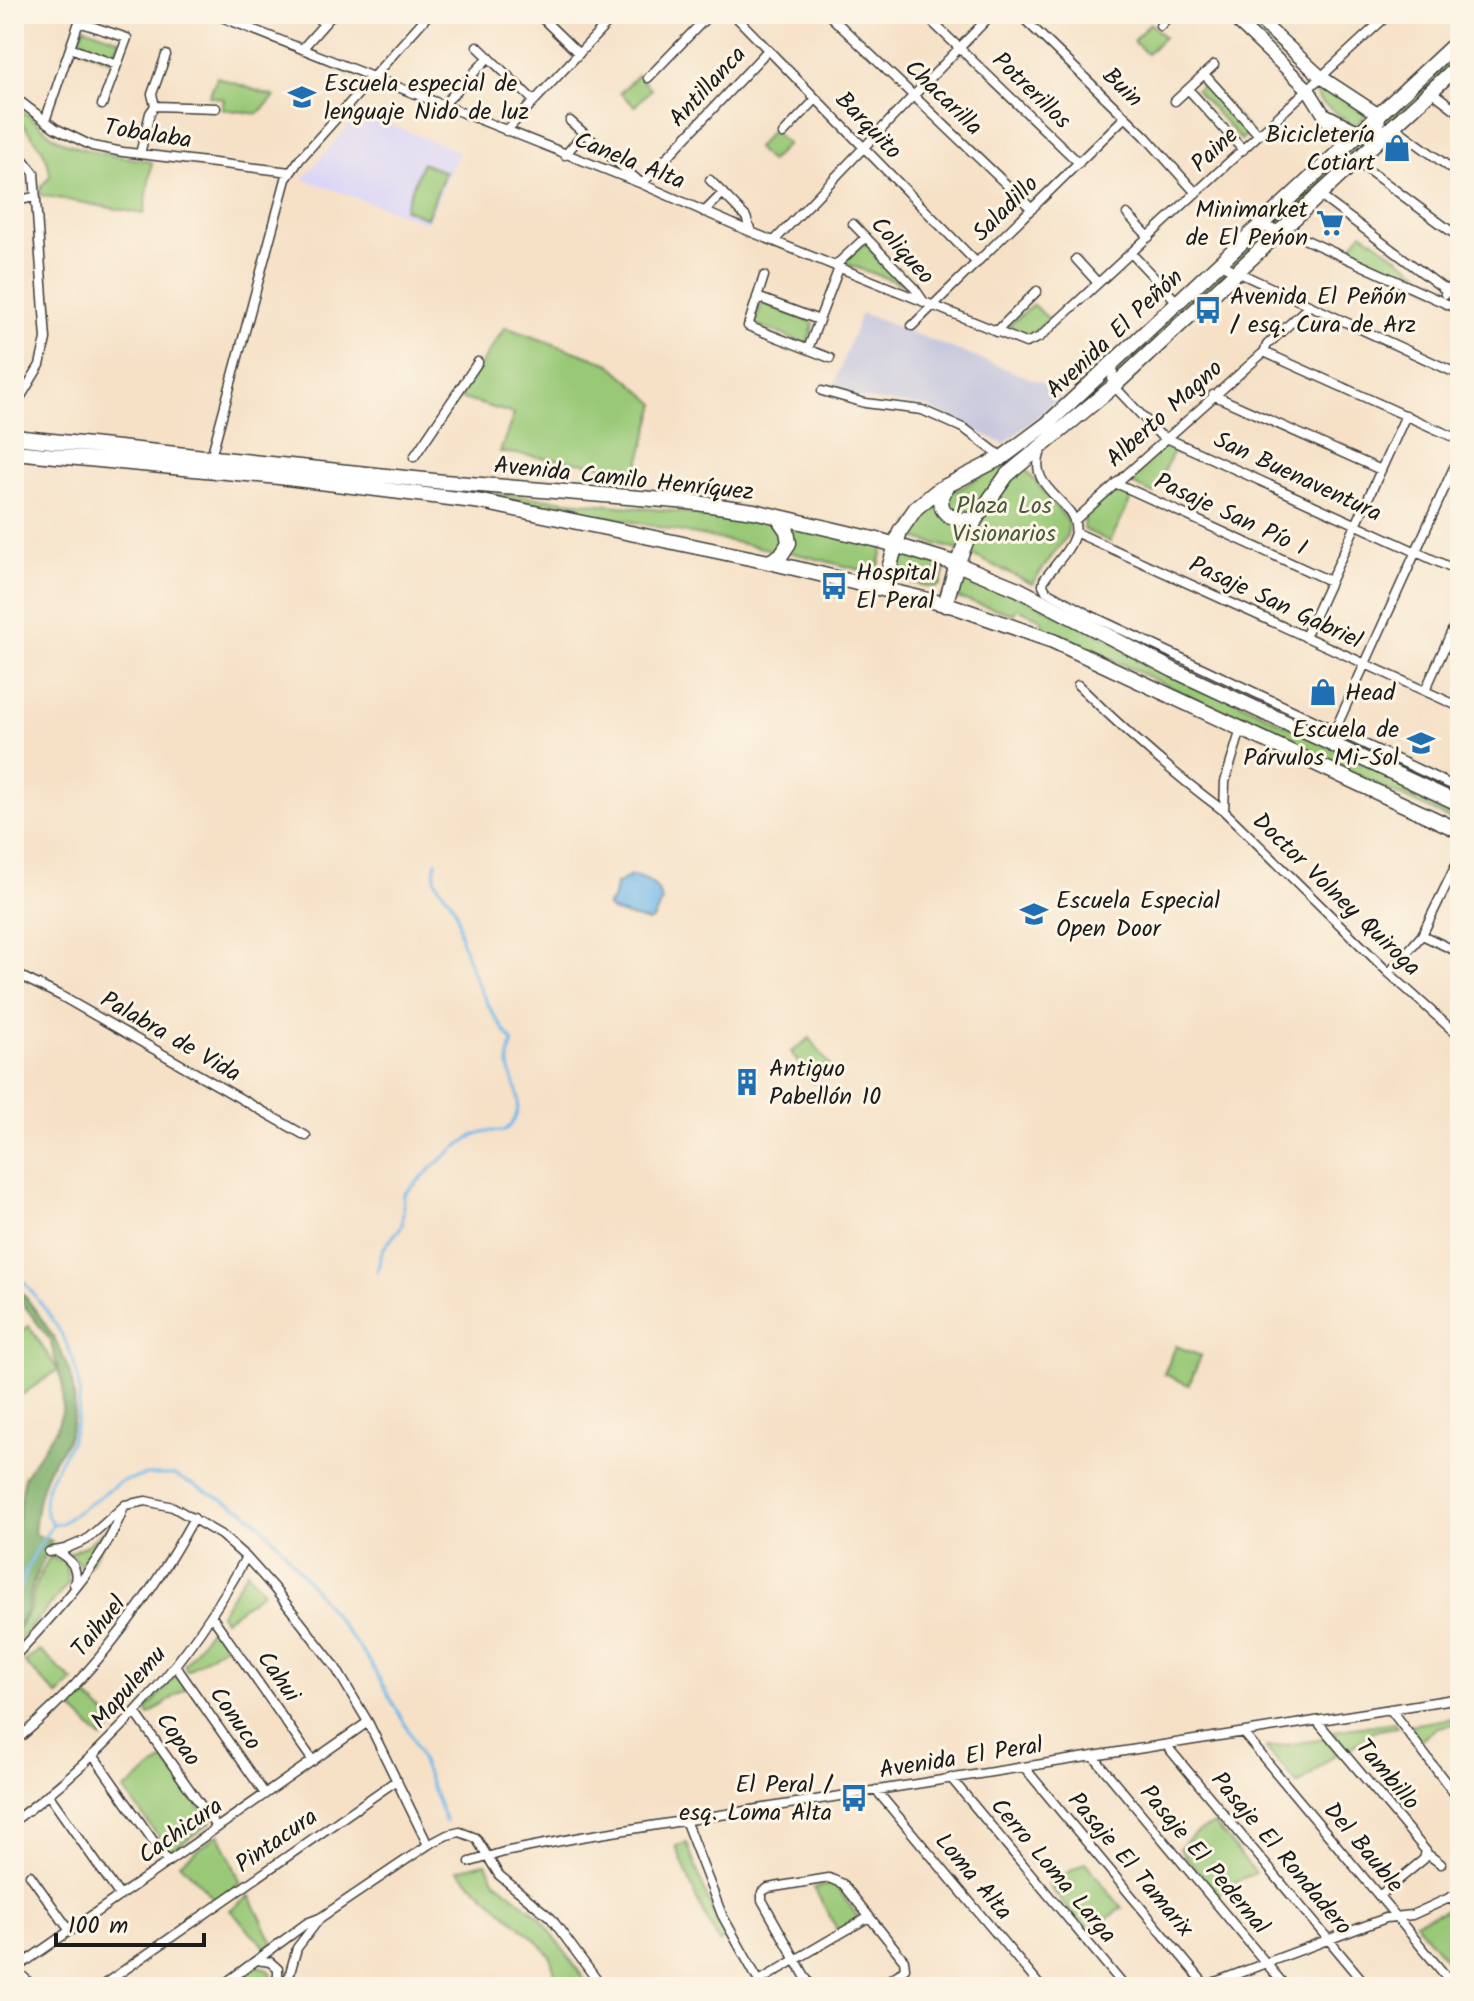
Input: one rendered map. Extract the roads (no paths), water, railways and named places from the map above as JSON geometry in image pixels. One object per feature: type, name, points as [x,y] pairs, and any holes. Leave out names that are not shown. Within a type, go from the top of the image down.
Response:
[{"type":"main road","name":"Avenida El Peñón","points":[[883,589],[894,545],[916,508],[929,496],[1003,457],[1047,424],[1460,39]]},
{"type":"main road","name":"Avenida El Peñón","points":[[945,605],[975,520],[1007,475],[1114,386],[1460,64]]},
{"type":"main road","name":"Avenida Camilo Henríquez","points":[[14,437],[429,481],[689,502],[777,516],[894,545],[957,564],[1028,594],[1173,670],[1460,804]]},
{"type":"main road","name":"Avenida Camilo Henríquez","points":[[14,452],[279,477],[482,502],[769,562],[945,605],[986,616],[1053,641],[1460,831]]},
{"type":"main road","points":[[947,486],[942,499],[945,513],[953,519],[975,520]]},
{"type":"main road","points":[[769,562],[781,555],[789,543],[787,531],[777,516]]},
{"type":"street","points":[[14,30],[20,14]]},
{"type":"street","name":"Canela Alta","points":[[214,14],[234,18],[302,49],[642,184],[929,305],[1023,342],[1030,342]]},
{"type":"street","points":[[313,14],[324,24]]},
{"type":"street","points":[[302,49],[333,14]]},
{"type":"street","points":[[211,457],[290,172],[429,14]]},
{"type":"street","points":[[506,131],[616,14]]},
{"type":"street","points":[[648,78],[710,14]]},
{"type":"street","name":"Barquito","points":[[733,14],[977,263]]},
{"type":"street","name":"Chacarilla","points":[[828,14],[1032,209]]},
{"type":"street","name":"Potrerillos","points":[[924,14],[1079,163]]},
{"type":"street","points":[[774,241],[992,14]]},
{"type":"street","name":"Buin","points":[[1019,14],[1125,117],[1196,193]]},
{"type":"street","points":[[1160,26],[1171,14]]},
{"type":"street","points":[[1229,14],[1308,89],[1344,147]]},
{"type":"street","points":[[1253,14],[1321,77],[1379,115],[1377,141],[1324,114]]},
{"type":"street","name":"Paine","points":[[1030,342],[1040,337],[1389,14]]},
{"type":"street","points":[[542,18],[579,54]]},
{"type":"street","points":[[45,121],[79,22],[127,38],[102,105]]},
{"type":"street","points":[[477,46],[534,101]]},
{"type":"street","points":[[70,48],[117,65]]},
{"type":"street","name":"Antillanca","points":[[642,184],[768,50]]},
{"type":"street","points":[[155,106],[152,94],[166,55]]},
{"type":"street","points":[[443,105],[489,57]]},
{"type":"street","points":[[1175,101],[1214,65]]},
{"type":"street","points":[[1204,74],[1259,135]]},
{"type":"street","points":[[1188,89],[1243,150]]},
{"type":"street","points":[[1431,91],[1460,113]]},
{"type":"street","name":"Tobalaba","points":[[14,97],[67,135],[92,146],[290,172]]},
{"type":"street","points":[[783,134],[816,99]]},
{"type":"street","points":[[140,154],[151,110],[155,106],[216,108]]},
{"type":"street","name":"Saladillo","points":[[912,326],[929,305],[977,263],[1125,117]]},
{"type":"street","points":[[570,121],[642,184]]},
{"type":"street","points":[[1393,126],[1460,175]]},
{"type":"street","points":[[565,155],[584,133]]},
{"type":"street","points":[[14,148],[34,173],[46,339],[40,365],[14,408]]},
{"type":"street","points":[[1356,161],[1460,238]]},
{"type":"street","points":[[710,180],[746,217],[751,232]]},
{"type":"street","points":[[704,212],[723,193]]},
{"type":"street","points":[[1319,195],[1447,291]]},
{"type":"street","points":[[14,201],[35,197]]},
{"type":"street","points":[[1127,214],[1149,237]]},
{"type":"street","name":"Coliqueo","points":[[853,224],[929,305]]},
{"type":"street","points":[[1258,228],[1282,229],[1460,310]]},
{"type":"street","points":[[808,349],[837,267],[866,237]]},
{"type":"street","points":[[1131,253],[1179,304]]},
{"type":"street","points":[[1076,259],[1098,283]]},
{"type":"street","points":[[1220,264],[1460,375]]},
{"type":"street","points":[[1440,301],[1460,274]]},
{"type":"street","points":[[764,276],[748,326],[830,358]]},
{"type":"street","points":[[996,332],[1037,291]]},
{"type":"street","points":[[757,297],[819,320]]},
{"type":"street","name":"Alberto Magno","points":[[1074,521],[1264,352],[1267,345],[1309,306]]},
{"type":"street","points":[[1264,352],[1460,440]]},
{"type":"street","points":[[414,457],[478,362]]},
{"type":"street","points":[[1114,386],[1112,376],[1115,362]]},
{"type":"street","name":"San Buenaventura","points":[[1114,386],[1157,433],[1460,572]]},
{"type":"street","points":[[822,391],[865,403],[922,410],[965,429],[1003,457]]},
{"type":"street","points":[[1213,395],[1381,470]]},
{"type":"street","points":[[1305,637],[1406,415]]},
{"type":"street","points":[[1044,444],[1036,464],[1037,473],[1074,521],[1075,532],[1043,585],[1049,593],[1460,789]]},
{"type":"street","points":[[1335,730],[1460,454]]},
{"type":"street","name":"Pasaje San Pío I","points":[[1116,483],[1330,581]]},
{"type":"street","name":"Pasaje San Gabriel","points":[[1075,532],[1460,707]]},
{"type":"street","points":[[1425,691],[1460,613]]},
{"type":"street","points":[[1450,636],[1460,641]]},
{"type":"street","name":"Doctor Volney Quiroga","points":[[1078,685],[1137,743],[1224,811],[1389,973],[1460,1037]]},
{"type":"street","name":"Doctor Volney Quiroga","points":[[1224,811],[1225,782],[1241,729]]},
{"type":"street","points":[[1389,973],[1422,935],[1460,857]]},
{"type":"street","points":[[1422,935],[1460,953]]},
{"type":"street","name":"Palabra de Vida","points":[[14,973],[61,996],[306,1136]]},
{"type":"street","points":[[70,1593],[77,1578],[76,1571],[71,1561],[52,1551],[86,1540],[125,1505],[154,1501],[194,1518],[246,1557],[319,1644],[368,1722],[428,1845]]},
{"type":"street","points":[[14,1657],[70,1593],[116,1528],[125,1505]]},
{"type":"street","name":"Taihuel","points":[[14,1742],[63,1697],[118,1637],[152,1589],[194,1518]]},
{"type":"street","name":"Mapulemu","points":[[14,1821],[93,1755],[135,1712],[175,1665],[211,1615],[246,1557]]},
{"type":"street","name":"Cahui","points":[[211,1615],[313,1761]]},
{"type":"street","name":"Conuco","points":[[175,1665],[265,1794]]},
{"type":"street","name":"Avenida El Peral","points":[[470,1862],[486,1851],[1460,1698]]},
{"type":"street","points":[[1390,1709],[1460,1801]]},
{"type":"street","name":"Copao","points":[[135,1712],[217,1828]]},
{"type":"street","name":"Tambillo","points":[[1317,1721],[1426,1853],[1441,1864]]},
{"type":"street","name":"Cachicura","points":[[15,1969],[368,1722]]},
{"type":"street","name":"Del Bauble","points":[[1243,1733],[1455,1987]]},
{"type":"street","name":"Pasaje El Rondadero","points":[[1166,1745],[1368,1987]]},
{"type":"street","points":[[93,1755],[168,1862]]},
{"type":"street","name":"Pasaje El Pedernal","points":[[1093,1756],[1286,1987]]},
{"type":"street","name":"Pasaje El Tamarix","points":[[1024,1767],[1205,1986]]},
{"type":"street","name":"Cerro Loma Larga","points":[[951,1778],[1125,1987]]},
{"type":"street","name":"Pintacura","points":[[100,1987],[397,1780]]},
{"type":"street","name":"Loma Alta","points":[[876,1790],[1041,1987]]},
{"type":"street","points":[[48,1794],[120,1896]]},
{"type":"street","points":[[685,1820],[722,1915],[761,1984],[869,1917]]},
{"type":"street","points":[[220,1987],[307,1923],[320,1918],[428,1845],[460,1832],[476,1838],[499,1875],[551,1918],[602,1987]]},
{"type":"street","points":[[1379,1896],[1424,1859],[1426,1853]]},
{"type":"street","points":[[30,1875],[70,1931]]},
{"type":"street","points":[[811,1987],[762,1900],[762,1892],[768,1888],[837,1879],[904,1960],[905,1968],[899,1974],[876,1987]]},
{"type":"street","points":[[1205,1986],[1386,1918],[1412,1915],[1460,1893]]},
{"type":"street","points":[[1450,1897],[1460,1909]]},
{"type":"street","points":[[283,1986],[291,1974],[297,1948],[320,1918]]},
{"type":"street","points":[[257,1960],[270,1962],[278,1969],[278,1977],[270,1987]]},
{"type":"street","points":[[15,1969],[34,1987]]},
{"type":"water","points":[[631,876],[651,883],[660,896],[662,902],[648,922],[612,911],[607,906],[614,898],[616,884]]},
{"type":"waterway","points":[[377,1272],[383,1249],[402,1226],[404,1194],[474,1135],[507,1129],[518,1107],[509,1062],[513,1042],[476,982],[462,942],[456,911],[437,884],[436,862]]},
{"type":"waterway","points":[[14,1269],[60,1331],[73,1359],[79,1382],[79,1407],[74,1432],[46,1492],[46,1514],[53,1524],[60,1524],[120,1482],[146,1475],[174,1475],[243,1510],[284,1550],[370,1662],[412,1737],[446,1822]]},
{"type":"waterway","points":[[14,1600],[33,1556],[52,1525]]},
{"type":"place","name":"Escuela especial de lenguaje Nido de luz","points":[[302,97]]},
{"type":"place","name":"Bicicletería Cotiart","points":[[1397,148]]},
{"type":"place","name":"Minimarket de El Peńon","points":[[1330,223]]},
{"type":"place","name":"Avenida El Peñón / esq. Cura de Arz","points":[[1208,310]]},
{"type":"place","name":"Hospital El Peral","points":[[834,586]]},
{"type":"place","name":"Head","points":[[1323,692]]},
{"type":"place","name":"Escuela de Párvulos Mi-Sol","points":[[1421,743]]},
{"type":"place","name":"Escuela Especial Open Door","points":[[1034,914]]},
{"type":"place","name":"Antiguo Pabellón 10","points":[[747,1082]]},
{"type":"place","name":"El Peral / esq. Loma Alta","points":[[854,1798]]},
{"type":"park label","name":"Plaza Los Visionarios","points":[[1004,519]]}]
